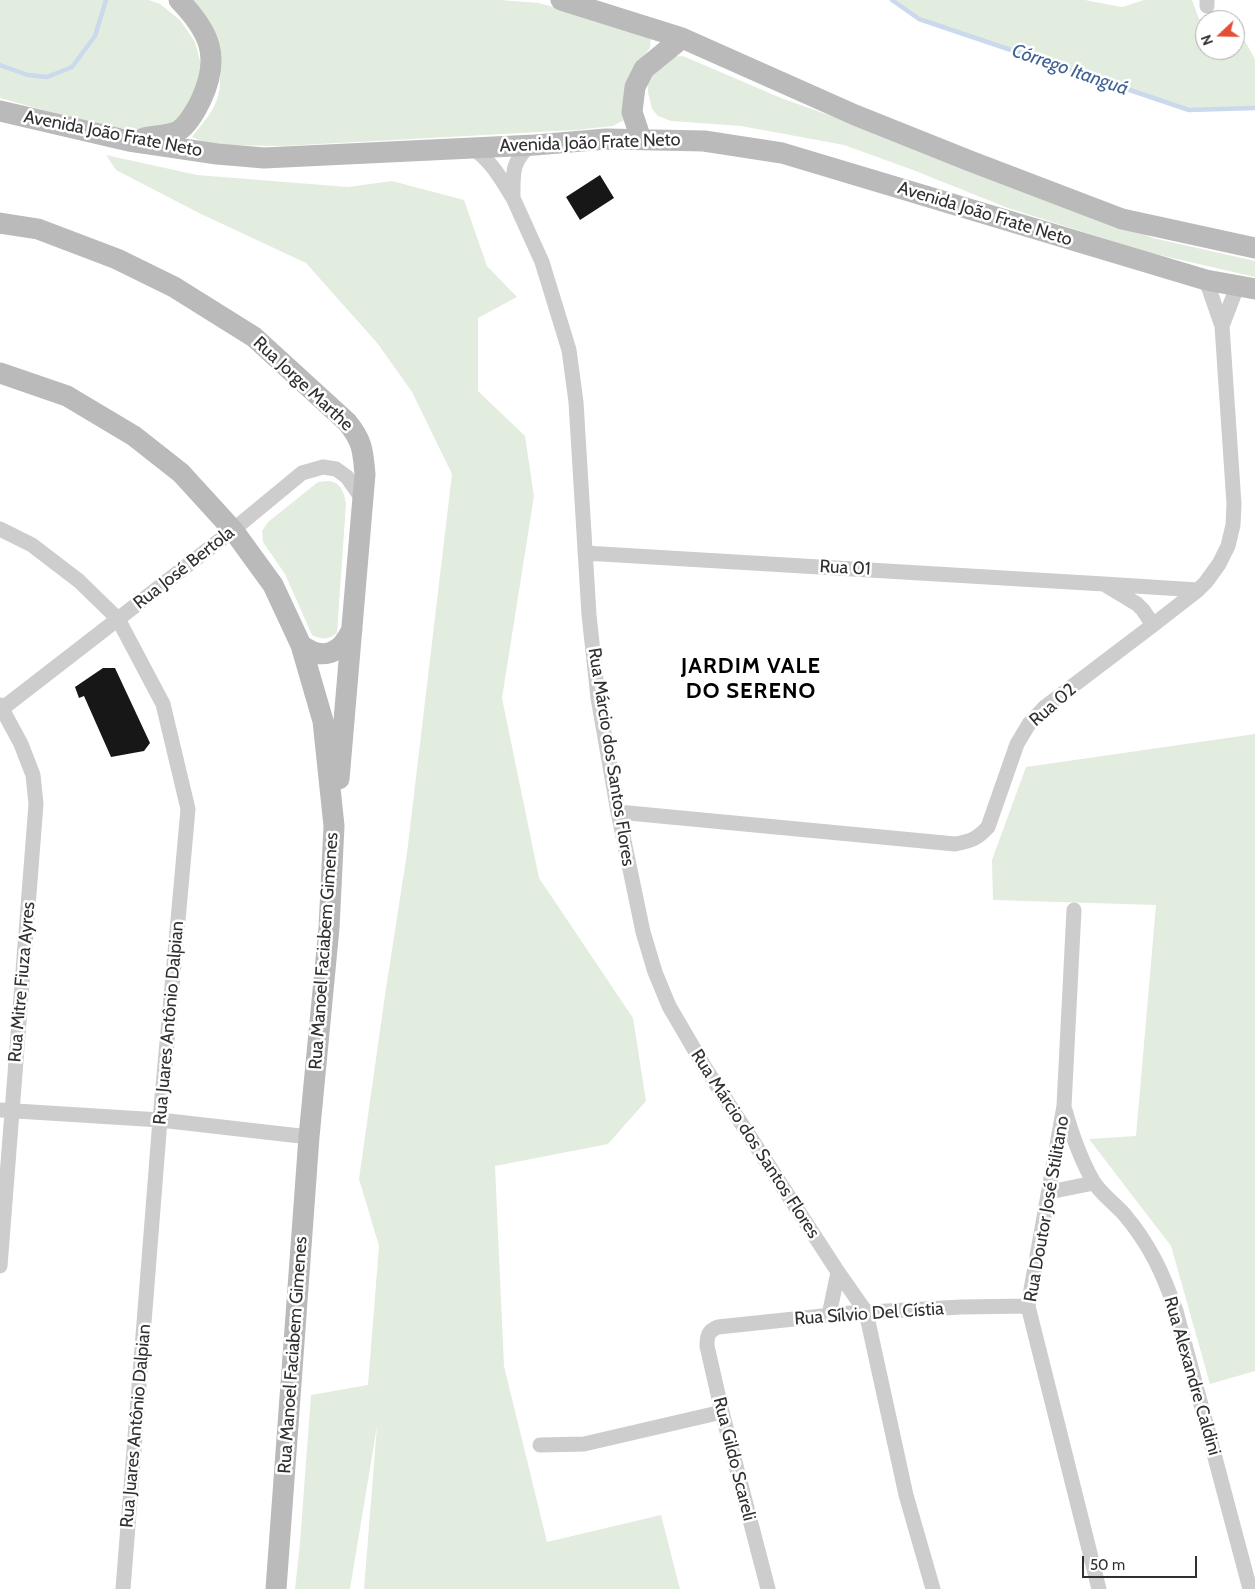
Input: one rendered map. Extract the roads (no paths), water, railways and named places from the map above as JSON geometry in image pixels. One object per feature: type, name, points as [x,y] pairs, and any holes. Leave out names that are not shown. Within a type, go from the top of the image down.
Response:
[{"type":"main road","points":[[129,141],[179,131],[196,112],[206,90],[212,64],[208,40],[194,16],[179,0]]},
{"type":"main road","points":[[561,0],[682,38],[855,115],[1122,219],[1255,248]]},
{"type":"main road","points":[[641,139],[632,112],[635,87],[644,69],[682,38]]},
{"type":"main road","name":"Avenida João Frate Neto","points":[[0,111],[129,141],[217,154],[264,158],[531,145],[606,139],[704,141],[782,153],[1206,280],[1246,288]]},
{"type":"main road","name":"Rua Jorge Marthe","points":[[0,223],[38,229],[117,259],[174,287],[254,337],[347,422],[357,435],[363,452],[365,467],[334,826]]},
{"type":"main road","name":"Rua Manoel Faciabem Gimenes","points":[[0,373],[67,396],[134,436],[181,473],[233,530],[274,585],[302,645],[323,721],[334,826],[329,928],[309,1137],[276,1589]]},
{"type":"main road","points":[[302,645],[315,654],[331,652],[343,645],[352,629]]},
{"type":"street","name":"Rua Márcio dos Santos Flores","points":[[513,198],[512,175],[516,162],[522,152],[531,145]]},
{"type":"street","name":"Rua Márcio dos Santos Flores","points":[[471,148],[484,156],[491,164],[513,198],[542,262],[568,350],[576,402],[589,615],[598,698],[618,812],[643,932],[655,972],[669,1006],[704,1066],[866,1312],[906,1495],[932,1589]]},
{"type":"street","name":"Rua 02","points":[[618,812],[955,844],[979,837],[988,827],[1017,744],[1029,724],[1045,707],[1198,590],[1219,564],[1228,546],[1233,525],[1234,504],[1222,326],[1206,280]]},
{"type":"street","name":"Rua 02","points":[[1222,326],[1246,288]]},
{"type":"street","name":"Rua José Bertola","points":[[1,707],[233,530],[302,473],[323,468],[336,468],[347,477],[363,500]]},
{"type":"street","name":"Rua Juares Antônio Dalpian","points":[[0,529],[32,546],[79,581],[118,619],[163,704],[188,809],[160,1120],[123,1589]]},
{"type":"street","name":"Rua 01","points":[[585,553],[1198,590]]},
{"type":"street","name":"Rua 01","points":[[1104,584],[1137,604],[1153,625]]},
{"type":"street","name":"Rua Mitre Fiuza Ayres","points":[[0,1266],[6,1110],[36,804],[33,775],[21,744],[1,707]]},
{"type":"street","name":"Rua Doutor José Stilitano","points":[[1074,910],[1064,1106],[1028,1306],[1099,1589]]},
{"type":"street","name":"Rua Alexandre Caldini","points":[[1064,1106],[1075,1146],[1094,1183],[1124,1215],[1151,1251],[1165,1279],[1179,1320],[1250,1589]]},
{"type":"street","points":[[6,1110],[160,1120],[309,1137]]},
{"type":"street","points":[[1049,1192],[1094,1183]]},
{"type":"street","points":[[829,1315],[838,1272]]},
{"type":"street","name":"Rua Sílvio Del Cístia","points":[[712,1330],[718,1326],[866,1312],[1028,1306]]},
{"type":"street","name":"Rua Gildo Scareli","points":[[712,1330],[706,1337],[706,1346],[768,1589]]},
{"type":"street","points":[[540,1445],[584,1444],[722,1412]]},
{"type":"waterway","name":"Córrego Itanguá","points":[[0,65],[28,75],[47,77],[72,67],[95,36],[106,0]]},
{"type":"waterway","name":"Córrego Itanguá","points":[[892,0],[919,19],[1189,110],[1255,108]]},
{"type":"district","name":"JARDIM VALE DO SERENO","points":[[751,680]]}]
